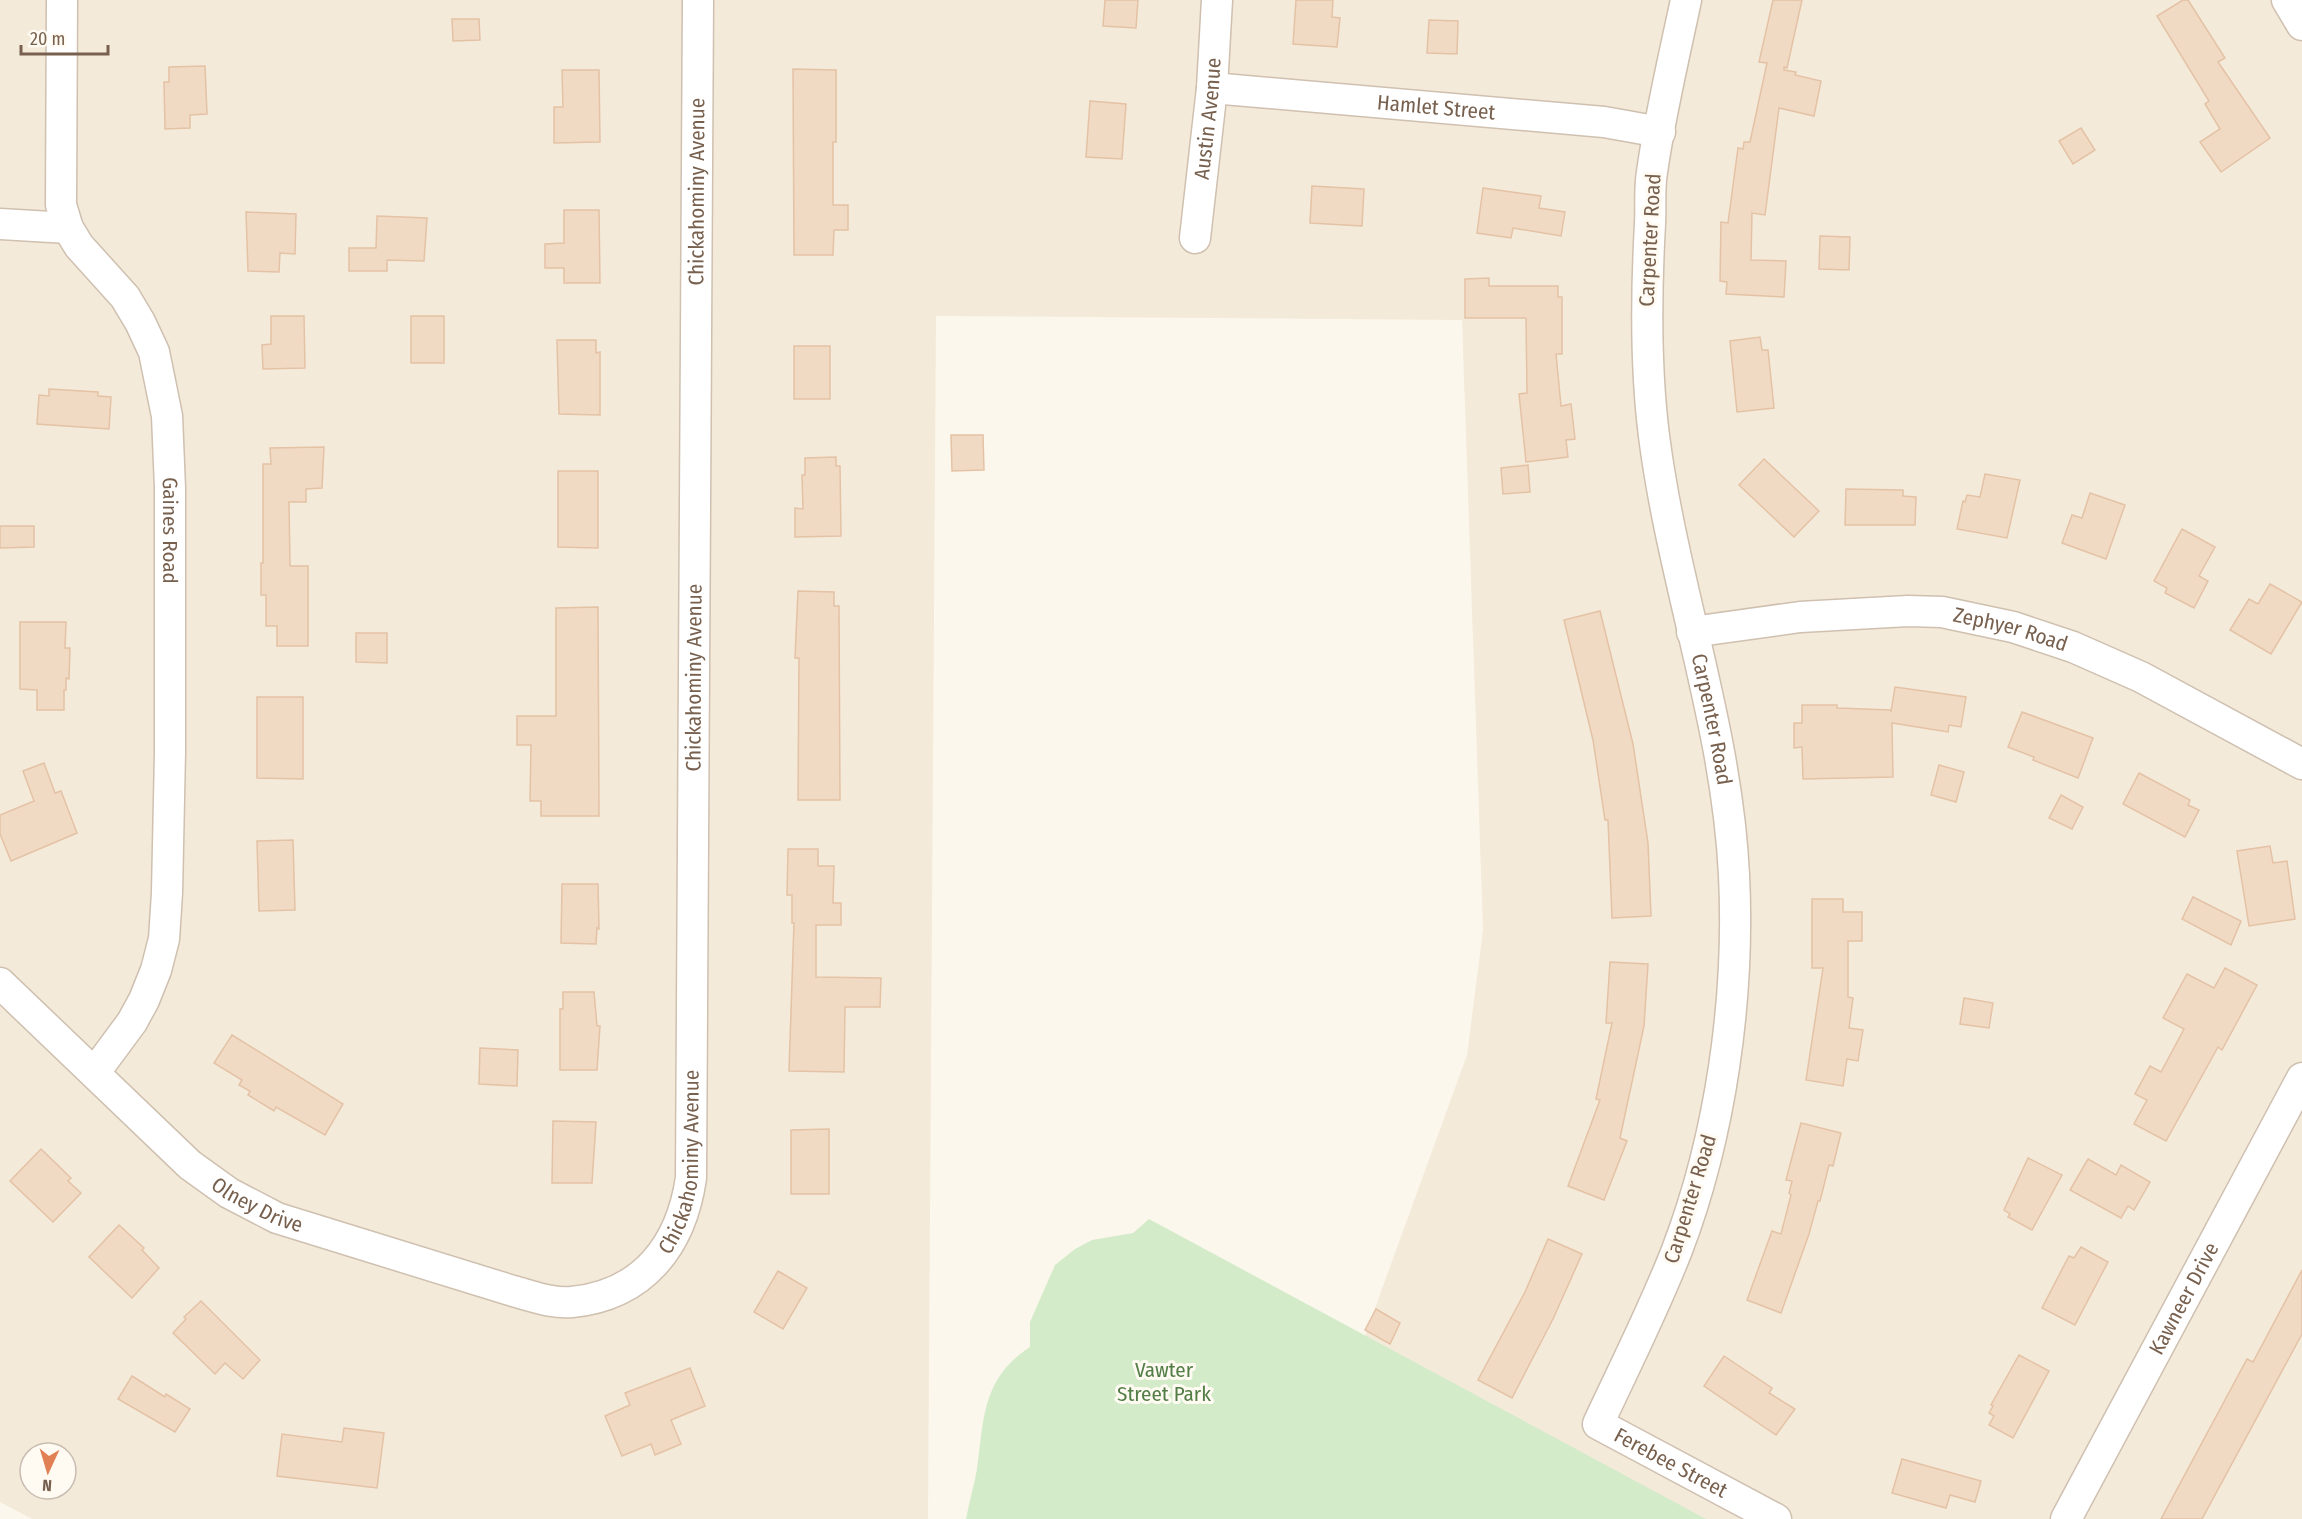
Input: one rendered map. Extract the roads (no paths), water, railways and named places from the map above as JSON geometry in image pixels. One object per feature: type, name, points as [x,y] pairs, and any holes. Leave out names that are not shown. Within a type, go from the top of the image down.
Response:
[{"type":"street","name":"Gaines Road","points":[[62,0],[61,205],[68,228],[79,246],[125,297],[140,322],[153,352],[167,416],[170,488],[170,752],[164,939],[156,970],[144,1000],[132,1022],[95,1072]]},
{"type":"street","name":"Chickahominy Avenue","points":[[584,1299],[618,1291],[637,1280],[660,1257],[677,1231],[687,1202],[691,1178],[698,0]]},
{"type":"street","name":"Austin Avenue","points":[[1195,238],[1212,88],[1217,0]]},
{"type":"street","name":"Carpenter Road","points":[[1598,1424],[1648,1319],[1678,1247],[1706,1156],[1726,1048],[1734,961],[1734,877],[1718,742],[1678,573],[1654,436],[1647,345],[1651,176],[1686,0]]},
{"type":"street","points":[[2287,0],[2302,25]]},
{"type":"street","name":"Hamlet Street","points":[[1212,88],[1604,122],[1660,132]]},
{"type":"street","points":[[0,224],[68,228]]},
{"type":"street","name":"Zephyer Road","points":[[1692,632],[1800,617],[1908,611],[1942,612],[2013,627],[2073,647],[2141,677],[2302,764]]},
{"type":"street","name":"Olney Drive","points":[[0,983],[190,1165],[229,1193],[277,1218],[513,1291],[542,1299],[570,1302],[584,1299]]},
{"type":"street","name":"Kawneer Drive","points":[[2066,1519],[2302,1078]]},
{"type":"street","name":"Ferebee Street","points":[[1598,1424],[1776,1519]]},
{"type":"park label","name":"Vawter Street Park","points":[[1164,1382]]}]
